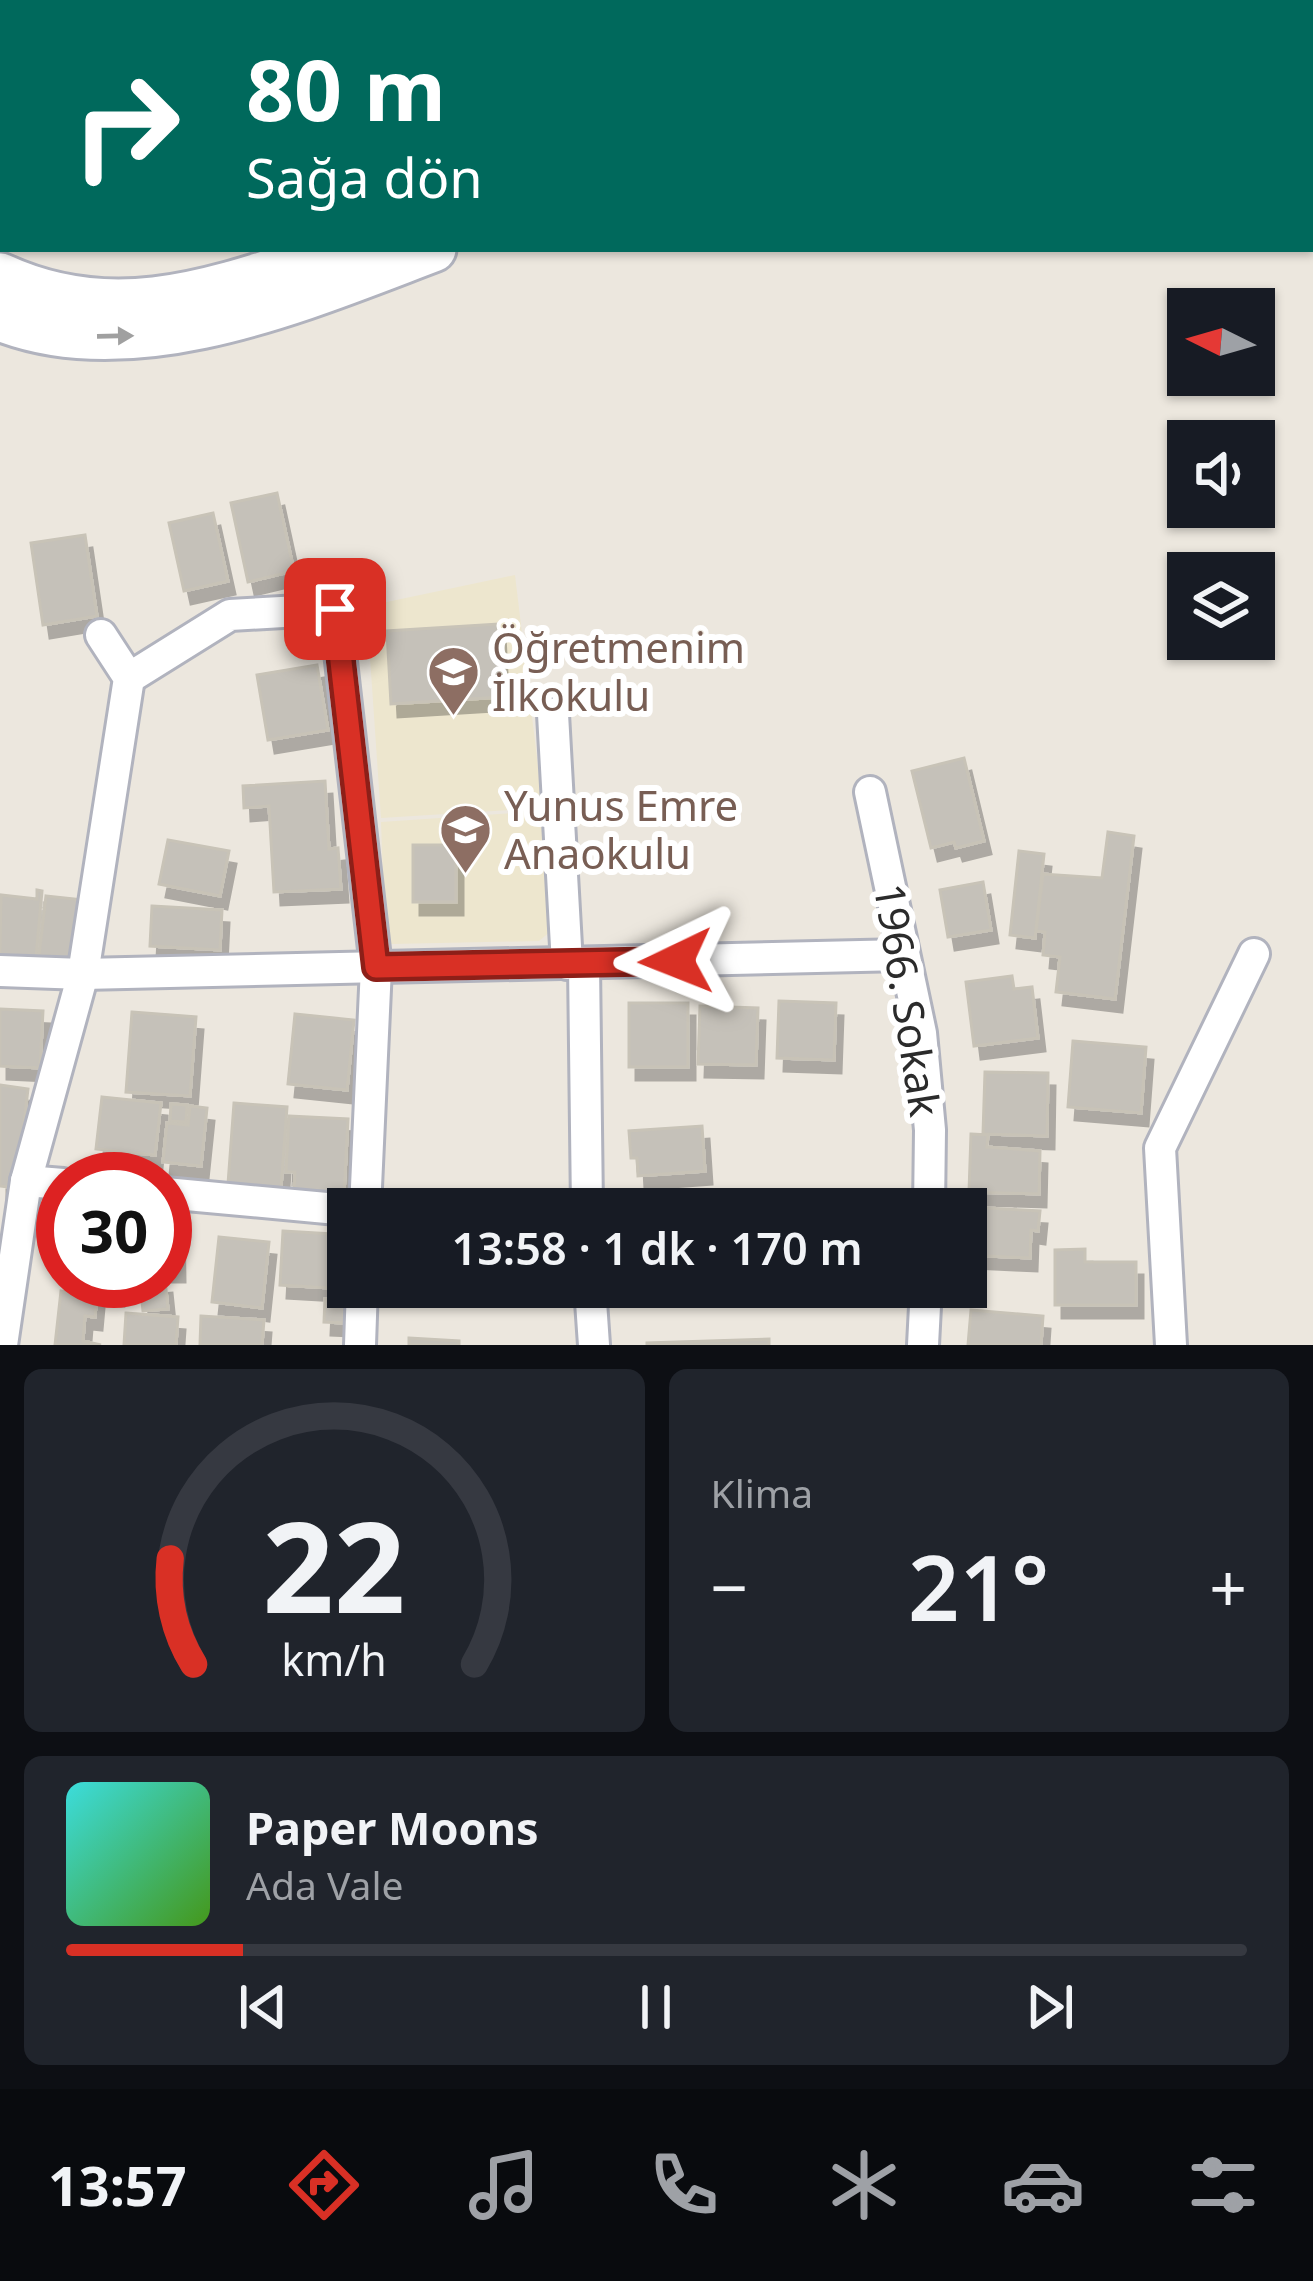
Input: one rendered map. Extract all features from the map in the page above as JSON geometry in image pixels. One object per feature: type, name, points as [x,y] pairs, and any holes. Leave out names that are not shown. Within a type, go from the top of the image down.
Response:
[{"type":"main road","points":[[0,276],[77,300],[152,303],[188,297],[333,252]]},
{"type":"main road","points":[[0,318],[73,336],[195,329],[425,252]]},
{"type":"street","points":[[129,678],[230,615],[335,609],[376,967],[365,1188]]},
{"type":"street","points":[[2,1345],[26,1181],[82,974],[129,678],[100,635]]},
{"type":"street","points":[[553,714],[575,964],[586,1188]]},
{"type":"street","name":"1966. Sokak","points":[[870,792],[921,1033],[930,1130],[929,1188]]},
{"type":"street","points":[[1171,1345],[1160,1148],[1254,954]]},
{"type":"street","points":[[0,971],[82,974],[904,955]]},
{"type":"street","points":[[26,1181],[36,1182]]},
{"type":"street","points":[[192,1196],[327,1208]]},
{"type":"street","points":[[360,1345],[361,1308]]},
{"type":"street","points":[[591,1308],[594,1345]]},
{"type":"street","points":[[923,1345],[925,1308]]},
{"type":"shaded area","name":"Öğretmenim İlkokulu","points":[[515,575],[543,808],[381,818],[368,628],[382,603]]},
{"type":"shaded area","name":"Yunus Emre Anaokulu","points":[[544,811],[551,931],[539,941],[391,944],[385,936],[381,822]]},
{"type":"building","points":[[277,493],[294,571],[248,582],[231,503]]},
{"type":"building","points":[[213,513],[228,581],[184,591],[169,523]]},
{"type":"building","points":[[85,535],[97,616],[43,625],[31,543]]},
{"type":"building","points":[[498,624],[502,697],[391,704],[387,631]]},
{"type":"building","points":[[317,665],[328,730],[268,740],[257,675]]},
{"type":"building","points":[[964,758],[984,841],[931,848],[912,771]]},
{"type":"building","points":[[325,781],[329,849],[338,848],[341,889],[274,892],[269,806],[244,808],[243,786]]},
{"type":"building","points":[[1108,832],[1134,836],[1115,999],[1056,992],[1060,957],[1043,955],[1045,932],[1036,931],[1043,874],[1102,878]]},
{"type":"building","points":[[168,840],[229,851],[220,896],[159,884]]},
{"type":"building","points":[[413,845],[456,845],[456,902],[413,902]]},
{"type":"building","points":[[1019,851],[1044,854],[1035,938],[1010,935]]},
{"type":"building","points":[[983,882],[991,930],[948,937],[940,890]]},
{"type":"building","points":[[37,890],[42,891],[36,957],[0,954],[1,895],[37,899]]},
{"type":"building","points":[[46,896],[84,900],[78,960],[39,955]]},
{"type":"building","points":[[152,906],[222,910],[220,950],[150,946]]},
{"type":"building","points":[[1012,976],[1014,989],[1032,987],[1038,1038],[974,1046],[966,982]]},
{"type":"building","points":[[779,1001],[836,1003],[834,1060],[777,1058]]},
{"type":"building","points":[[629,1003],[688,1003],[688,1067],[629,1067]]},
{"type":"building","points":[[700,1006],[758,1008],[756,1065],[698,1064]]},
{"type":"building","points":[[0,1009],[43,1011],[40,1068],[0,1066]]},
{"type":"building","points":[[132,1012],[196,1017],[190,1096],[126,1092]]},
{"type":"building","points":[[295,1014],[354,1020],[347,1090],[288,1084]]},
{"type":"building","points":[[1073,1041],[1146,1047],[1141,1113],[1068,1107]]},
{"type":"building","points":[[985,1072],[1048,1073],[1047,1136],[983,1134]]},
{"type":"building","points":[[0,1085],[28,1089],[16,1188],[0,1186]]},
{"type":"building","points":[[102,1097],[161,1103],[155,1152],[96,1149]]},
{"type":"building","points":[[234,1103],[287,1107],[281,1188],[228,1184]]},
{"type":"building","points":[[171,1104],[187,1105],[186,1122],[170,1121]]},
{"type":"building","points":[[190,1106],[207,1108],[201,1166],[192,1165],[192,1152],[164,1152],[167,1123],[188,1125]]},
{"type":"building","points":[[289,1116],[348,1119],[344,1188],[327,1188],[327,1194],[294,1192],[295,1172],[286,1172]]},
{"type":"building","points":[[702,1126],[705,1171],[638,1176],[629,1131]]},
{"type":"building","points":[[971,1134],[988,1135],[987,1147],[1040,1151],[1039,1194],[969,1188]]},
{"type":"building","points":[[987,1208],[1040,1211],[1038,1231],[1031,1230],[1030,1258],[987,1256]]},
{"type":"building","points":[[283,1231],[327,1234],[327,1288],[280,1285]]},
{"type":"building","points":[[219,1237],[269,1242],[262,1308],[212,1302]]},
{"type":"building","points":[[1085,1249],[1085,1262],[1136,1262],[1136,1305],[1055,1305],[1055,1250]]},
{"type":"building","points":[[325,1299],[327,1308],[344,1308],[344,1323],[324,1322]]},
{"type":"building","points":[[59,1308],[96,1308],[95,1317],[85,1316],[83,1341],[101,1345],[55,1345]]},
{"type":"building","points":[[971,1310],[1043,1316],[1041,1345],[968,1345]]},
{"type":"building","points":[[126,1313],[178,1317],[176,1345],[124,1345]]},
{"type":"building","points":[[201,1316],[264,1320],[262,1345],[200,1345]]},
{"type":"building","points":[[409,1338],[459,1341],[459,1345],[409,1345]]},
{"type":"building","points":[[769,1339],[769,1345],[647,1345],[647,1343]]},
{"type":"place","name":"Öğretmenim İlkokulu","points":[[453,718]]},
{"type":"place","name":"Yunus Emre Anaokulu","points":[[465,876]]},
{"type":"route","points":[[335,609],[376,967],[676,961]]}]
